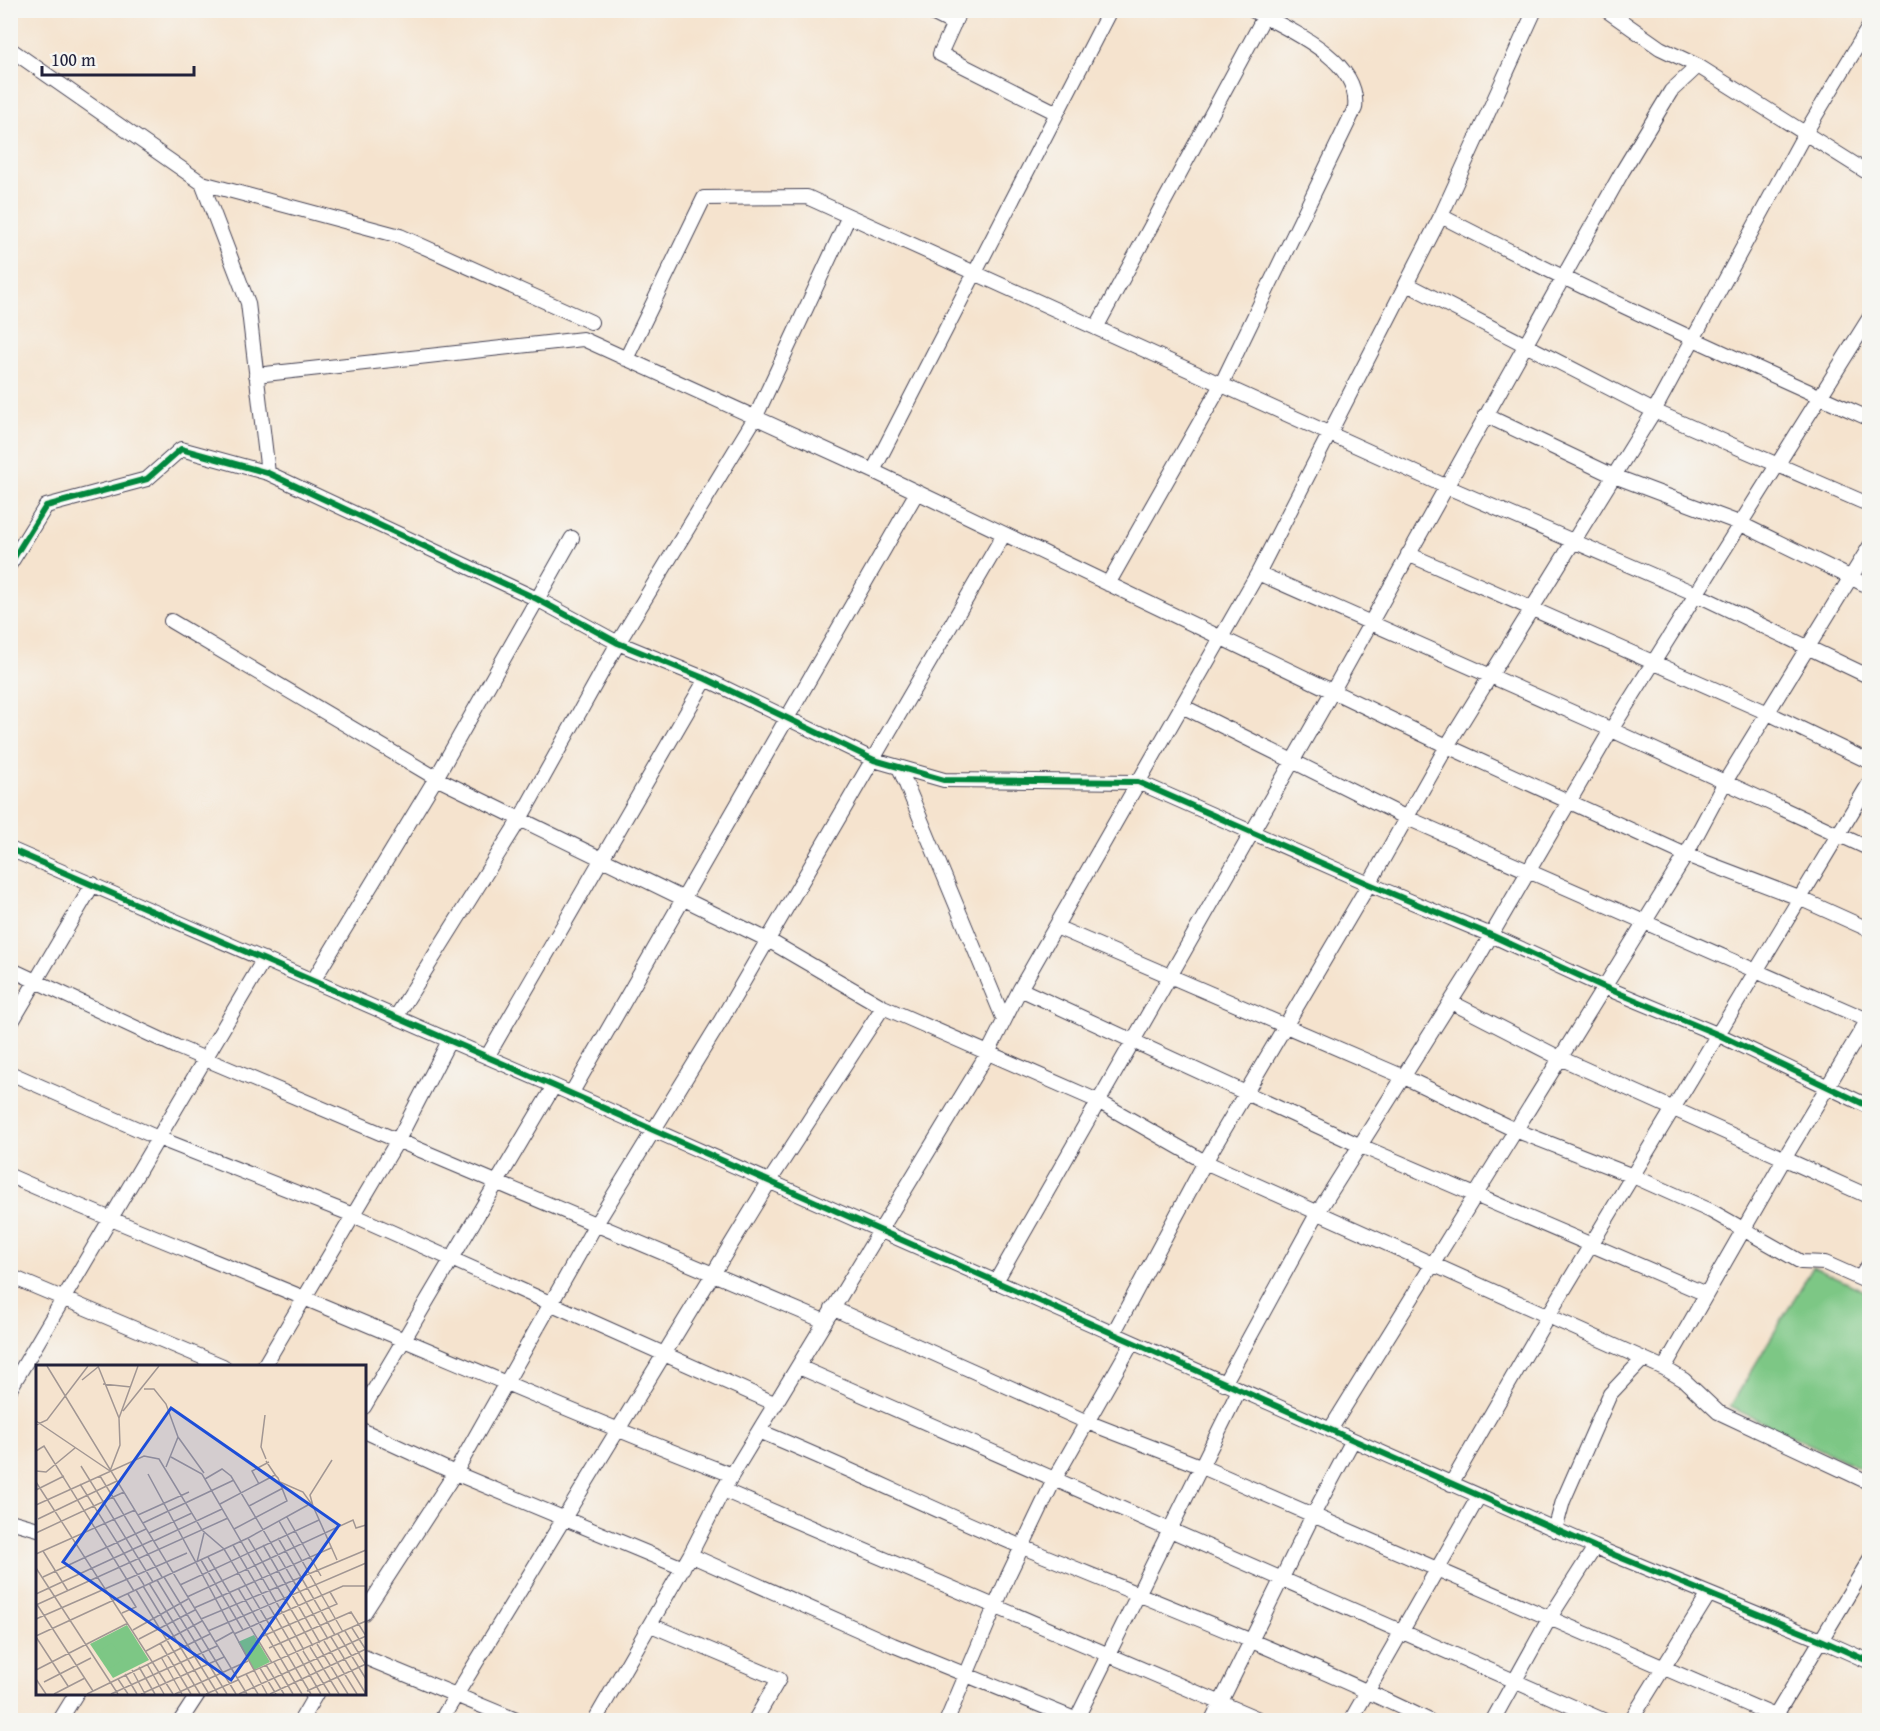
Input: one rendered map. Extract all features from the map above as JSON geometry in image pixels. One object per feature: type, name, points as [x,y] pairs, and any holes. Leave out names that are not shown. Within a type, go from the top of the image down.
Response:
[{"type":"street","points":[[926,10],[954,24]]},
{"type":"street","points":[[960,10],[940,54],[1056,113]]},
{"type":"street","points":[[873,471],[1110,10]]},
{"type":"street","points":[[595,1720],[683,1568],[723,1490],[989,1051],[1020,989],[1258,573],[1442,216],[1536,10]]},
{"type":"street","points":[[1606,10],[1660,48],[1698,66],[1803,135],[1869,174]]},
{"type":"street","points":[[1096,328],[1258,14],[1317,47],[1342,67],[1353,83],[1357,98],[1355,108],[1221,385],[1108,584]]},
{"type":"street","points":[[1113,1334],[1205,1162],[1284,1025],[1370,884],[1405,817],[1488,675],[1654,411],[1803,135],[1869,25]]},
{"type":"street","points":[[10,49],[202,183],[400,236],[591,322]]},
{"type":"street","points":[[995,1283],[1371,623],[1445,486],[1562,279],[1671,91],[1698,66]]},
{"type":"street","points":[[202,183],[248,303],[268,473]]},
{"type":"street","points":[[626,359],[704,198],[807,197],[1445,486],[1696,594],[1869,677]]},
{"type":"street","points":[[396,1017],[520,819],[618,643],[755,418],[849,216]]},
{"type":"street","points":[[1442,216],[1562,279],[1692,340],[1869,418]]},
{"type":"street","points":[[1407,284],[1654,411],[1869,505]]},
{"type":"street","points":[[1224,1384],[1318,1212],[1451,1002],[1611,729],[1869,317]]},
{"type":"street","points":[[256,375],[583,339],[873,471],[1447,746],[1686,855],[1799,898],[1869,930]]},
{"type":"street","points":[[1485,415],[1614,476],[1739,523],[1869,587]]},
{"type":"street","points":[[10,564],[46,506],[147,479],[181,449],[268,473],[537,598],[618,643],[706,679],[874,760],[944,780],[1138,782],[1491,935],[1604,987],[1719,1035],[1869,1107]]},
{"type":"street","points":[[571,1094],[917,492]]},
{"type":"street","points":[[366,1609],[455,1473],[596,1224],[768,940],[1004,534]]},
{"type":"street","points":[[313,981],[436,778],[572,538]]},
{"type":"street","points":[[1330,1430],[1686,855],[1725,782],[1869,546]]},
{"type":"street","points":[[1408,554],[1530,610],[1768,713],[1869,762]]},
{"type":"street","points":[[1258,573],[1611,729],[1869,849]]},
{"type":"street","points":[[171,621],[436,778],[768,940],[884,1007],[989,1051],[1098,1101],[1205,1162],[1664,1368],[1684,1380],[1718,1412],[1869,1483]]},
{"type":"street","points":[[487,1057],[706,679]]},
{"type":"street","points":[[1182,706],[1405,817],[1869,1019],[1743,1228],[1664,1368]]},
{"type":"street","points":[[899,767],[1004,1020]]},
{"type":"street","points":[[1451,1484],[1548,1316],[1869,782]]},
{"type":"street","points":[[10,849],[554,1086],[1595,1548],[1821,1640],[1869,1662]]},
{"type":"street","points":[[10,1025],[93,884]]},
{"type":"street","points":[[1056,927],[1404,1077],[1515,1130],[1633,1176],[1743,1228],[1801,1262],[1825,1263],[1865,1280],[1869,1263]]},
{"type":"street","points":[[10,1389],[264,960]]},
{"type":"street","points":[[10,969],[206,1059],[713,1274],[828,1315],[1200,1466],[1778,1719],[1869,1559]]},
{"type":"street","points":[[1020,989],[1361,1146],[1706,1294]]},
{"type":"street","points":[[1451,1002],[1560,1058],[1869,1197]]},
{"type":"street","points":[[441,1720],[454,1694],[566,1519],[769,1182],[884,1007]]},
{"type":"street","points":[[265,1365],[398,1140],[450,1041]]},
{"type":"street","points":[[10,1073],[158,1138],[353,1215],[776,1404]]},
{"type":"street","points":[[366,1404],[554,1086]]},
{"type":"street","points":[[10,1176],[109,1220],[304,1298],[618,1431],[732,1475]]},
{"type":"street","points":[[10,1276],[221,1365]]},
{"type":"street","points":[[947,1720],[968,1676],[1022,1546],[1054,1480],[1132,1343]]},
{"type":"street","points":[[1555,1530],[1563,1501],[1610,1394],[1643,1359]]},
{"type":"street","points":[[799,1367],[1402,1634],[1603,1720]]},
{"type":"street","points":[[690,1555],[968,1676],[1077,1720],[1239,1390]]},
{"type":"street","points":[[759,1431],[851,1469],[1022,1546],[1139,1593],[1368,1691],[1428,1720]]},
{"type":"street","points":[[366,1432],[455,1473],[683,1568]]},
{"type":"street","points":[[1212,1720],[1313,1515],[1353,1440]]},
{"type":"street","points":[[723,1490],[1261,1720]]},
{"type":"street","points":[[1351,1720],[1479,1496]]},
{"type":"street","points":[[10,1521],[36,1528]]},
{"type":"street","points":[[1493,1720],[1549,1619],[1595,1548]]},
{"type":"street","points":[[1630,1720],[1664,1670],[1709,1594]]},
{"type":"street","points":[[651,1625],[779,1679],[755,1720]]},
{"type":"street","points":[[366,1658],[516,1720]]},
{"type":"street","points":[[60,1720],[75,1695]]},
{"type":"street","points":[[181,1720],[197,1695]]},
{"type":"street","points":[[301,1720],[315,1695]]},
{"type":"green space","points":[[1813,1267],[1869,1293],[1869,1472],[1730,1407]]},
{"type":"cycle path","points":[[10,564],[46,506],[147,479],[181,449],[268,473],[537,599],[618,643],[706,679],[874,760],[944,780],[1138,782],[1491,935],[1604,987],[1719,1035],[1870,1107]]},
{"type":"cycle path","points":[[10,849],[554,1086],[1595,1547],[1870,1662]]}]
